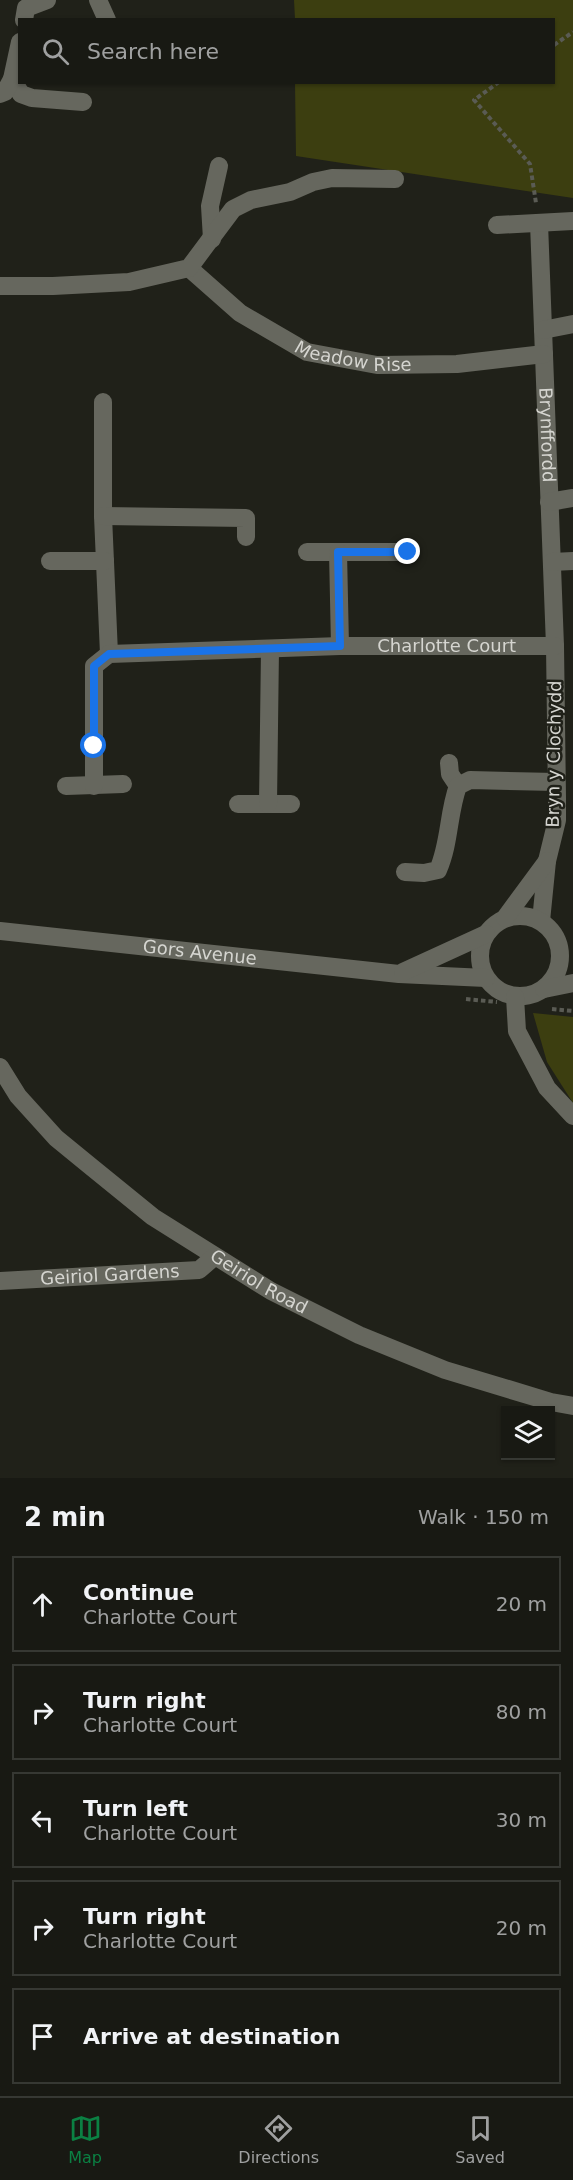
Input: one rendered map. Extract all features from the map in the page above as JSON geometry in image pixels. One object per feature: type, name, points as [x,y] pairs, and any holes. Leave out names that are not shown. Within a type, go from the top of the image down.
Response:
[{"type":"street","points":[[24,18],[26,8],[48,0]]},
{"type":"street","points":[[98,0],[106,18]]},
{"type":"street","points":[[0,94],[5,92],[12,79],[18,51]]},
{"type":"street","points":[[12,79],[21,94],[33,98],[83,102]]},
{"type":"street","points":[[212,239],[210,206],[219,166]]},
{"type":"street","points":[[0,286],[129,282],[189,268],[233,209],[251,200],[290,192],[313,182],[332,178],[395,180]]},
{"type":"street","points":[[497,225],[573,221]]},
{"type":"street","name":"Brynffordd","points":[[539,223],[555,646]]},
{"type":"street","name":"Meadow Rise","points":[[189,268],[240,313],[306,352],[377,365],[457,364],[544,354]]},
{"type":"street","points":[[543,330],[573,324]]},
{"type":"street","points":[[94,786],[94,666],[109,654],[103,516],[103,402]]},
{"type":"street","points":[[549,502],[573,498]]},
{"type":"street","points":[[103,516],[246,518],[246,537]]},
{"type":"street","points":[[306,552],[408,552]]},
{"type":"street","points":[[338,552],[340,646]]},
{"type":"street","points":[[51,561],[105,561]]},
{"type":"street","points":[[552,562],[573,561]]},
{"type":"street","name":"Charlotte Court","points":[[109,654],[340,646],[555,646]]},
{"type":"street","name":"Bryn y Clochydd","points":[[547,861],[557,820],[556,782],[565,749],[555,646]]},
{"type":"street","points":[[268,804],[270,649]]},
{"type":"street","points":[[449,763],[450,774],[458,786]]},
{"type":"street","points":[[405,872],[424,873],[438,870],[444,855],[453,800],[458,786],[470,780],[556,782]]},
{"type":"street","points":[[66,786],[123,784]]},
{"type":"street","points":[[238,804],[291,804]]},
{"type":"street","points":[[505,918],[547,861]]},
{"type":"street","points":[[541,921],[547,861]]},
{"type":"street","points":[[573,946],[556,936],[541,921],[519,915],[495,923],[486,934],[479,953],[480,965],[486,978],[497,990],[515,997],[531,995],[544,989],[573,983]]},
{"type":"street","name":"Gors Avenue","points":[[0,931],[399,974],[486,978]]},
{"type":"street","points":[[399,974],[486,934]]},
{"type":"street","points":[[544,989],[554,979],[560,966],[561,949],[556,936]]},
{"type":"street","points":[[515,997],[517,1031],[547,1088],[573,1116]]},
{"type":"street","name":"Geiriol Road","points":[[0,1067],[18,1096],[56,1138],[153,1217],[214,1257],[272,1291],[359,1335],[445,1370],[551,1402],[573,1406]]},
{"type":"street","name":"Geiriol Gardens","points":[[0,1281],[199,1270],[214,1257]]},
{"type":"path","points":[[555,44],[573,32]]},
{"type":"path","points":[[496,84],[474,100],[530,165],[539,223]]},
{"type":"shaded area","points":[[294,0],[573,0],[573,198],[296,156],[295,84],[555,84],[555,18],[295,18]]},
{"type":"shaded area","points":[[533,1013],[573,1017],[573,1103],[547,1062]]},
{"type":"route","points":[[94,746],[94,666],[109,654],[340,646],[338,552],[408,552]]}]
